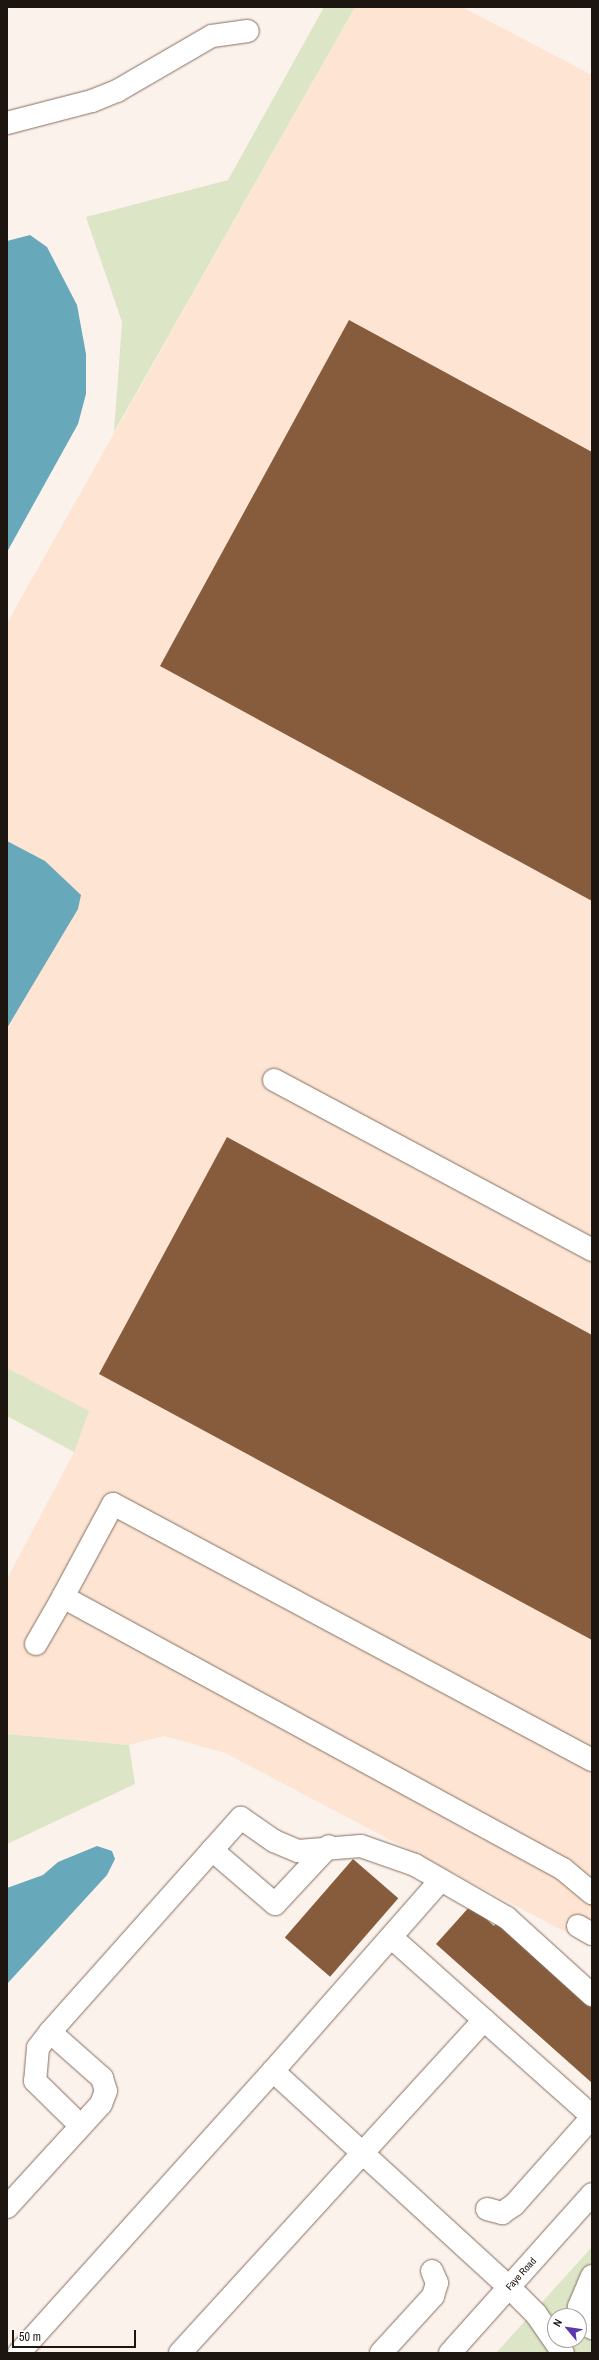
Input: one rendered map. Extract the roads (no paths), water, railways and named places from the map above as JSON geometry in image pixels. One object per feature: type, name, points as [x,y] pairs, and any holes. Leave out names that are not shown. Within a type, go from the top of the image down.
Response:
[{"type":"street","points":[[7,124],[92,101],[117,91],[212,36],[248,31]]},
{"type":"street","points":[[274,1080],[592,1250]]},
{"type":"street","points":[[36,1644],[113,1504],[592,1760]]},
{"type":"street","points":[[63,1597],[562,1869],[592,1893]]},
{"type":"street","points":[[81,2126],[35,2081],[38,2048],[50,2032],[241,1818],[274,1841],[298,1850],[329,1846],[361,1846],[415,1865],[507,1918],[592,1995]]},
{"type":"street","points":[[212,1850],[275,1904],[329,1846]]},
{"type":"street","points":[[18,2353],[273,2071],[441,1880]]},
{"type":"street","points":[[391,1937],[592,2116],[514,2205],[502,2213],[487,2209]]},
{"type":"street","points":[[180,2353],[484,2020]]},
{"type":"street","points":[[7,2207],[101,2104],[106,2091],[102,2078],[50,2032]]},
{"type":"street","points":[[273,2071],[509,2287],[536,2314],[563,2353]]},
{"type":"street","name":"Faye Road","points":[[450,2353],[592,2194]]},
{"type":"street","points":[[381,2353],[433,2296],[437,2283],[432,2271]]},
{"type":"street","points":[[592,2276],[580,2307],[592,2328]]},
{"type":"water","points":[[30,235],[47,247],[77,305],[86,354],[86,394],[78,424],[7,552],[7,241]]},
{"type":"water","points":[[7,841],[45,861],[81,895],[78,909],[7,1028]]},
{"type":"water","points":[[97,1846],[112,1851],[115,1859],[107,1875],[7,1984],[7,1888],[43,1875],[58,1862]]}]
